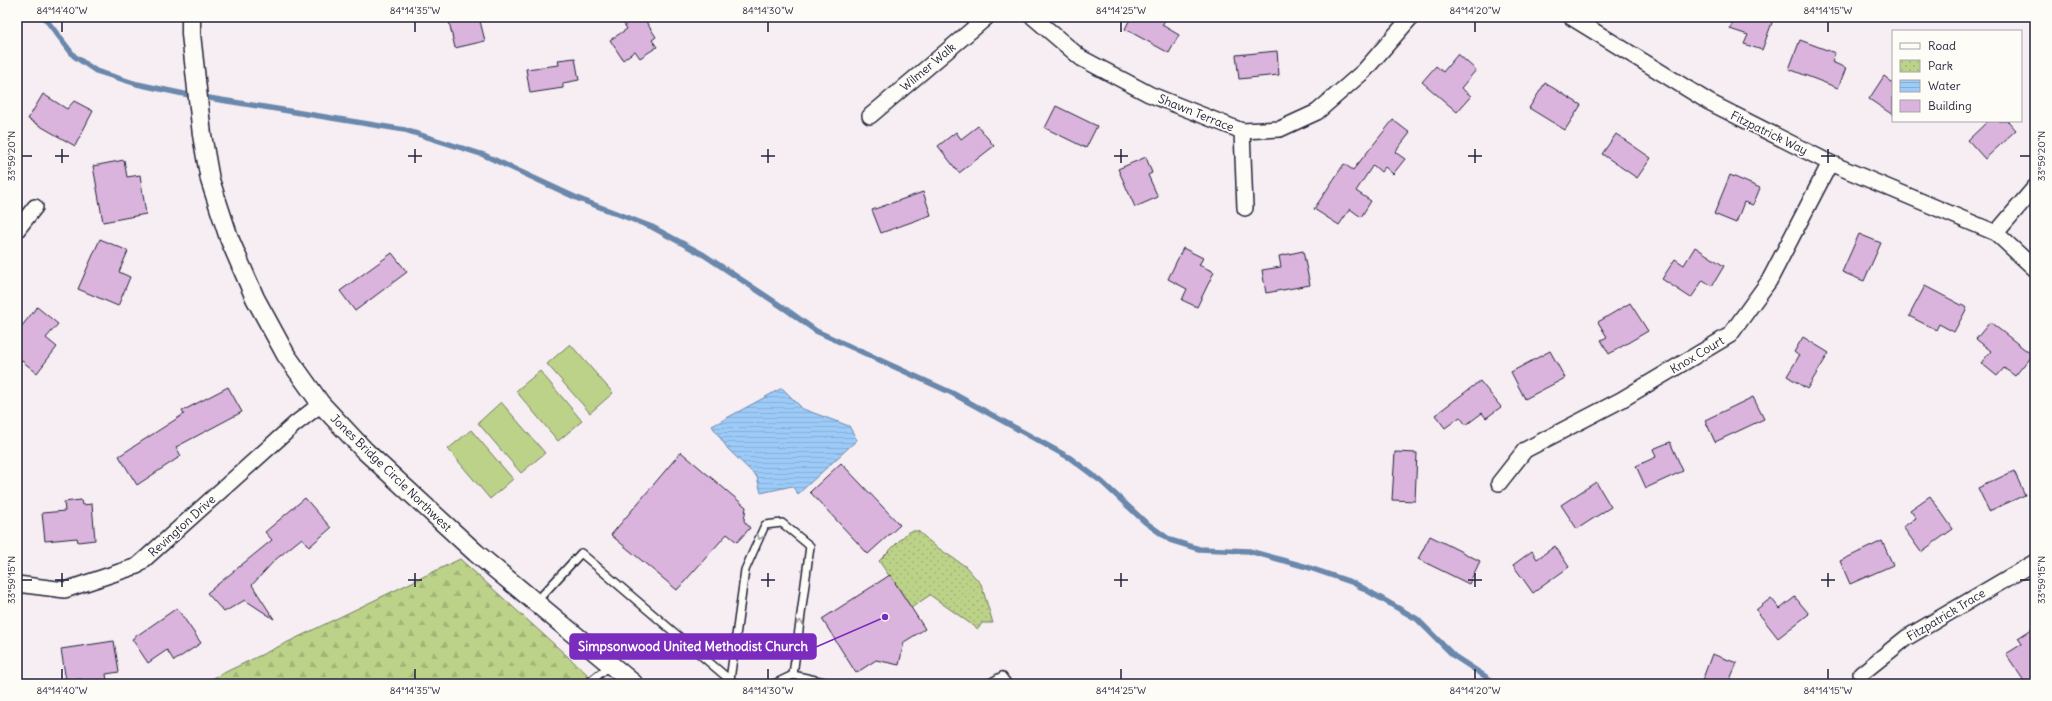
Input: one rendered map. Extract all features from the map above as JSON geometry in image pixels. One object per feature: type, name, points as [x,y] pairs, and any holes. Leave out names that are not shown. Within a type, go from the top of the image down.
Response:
[{"type":"street","name":"Jones Bridge Circle Northwest","points":[[191,17],[191,34],[202,135],[210,180],[229,238],[255,298],[286,355],[321,404],[364,450],[476,553],[634,684]]},
{"type":"street","name":"Wilmer Walk","points":[[870,116],[987,17]]},
{"type":"street","name":"Shawn Terrace","points":[[1033,17],[1081,58],[1149,94],[1242,131],[1280,129],[1317,112],[1364,71],[1412,17]]},
{"type":"street","name":"Fitzpatrick Way","points":[[1571,17],[1709,102],[1830,163],[1996,233],[2035,269]]},
{"type":"street","points":[[1242,131],[1245,208]]},
{"type":"street","name":"Knox Court","points":[[1498,483],[1526,450],[1621,400],[1730,335],[1769,281],[1830,163]]},
{"type":"street","points":[[1996,233],[2035,187]]},
{"type":"street","points":[[17,230],[35,207]]},
{"type":"street","name":"Revington Drive","points":[[17,584],[65,590],[137,566],[295,424],[321,404]]},
{"type":"street","name":"Fitzpatrick Trace","points":[[1861,674],[1906,638],[2035,562]]},
{"type":"lane","points":[[730,682],[745,570],[765,525],[782,523],[810,546],[793,675]]},
{"type":"lane","points":[[536,602],[581,553],[730,682]]},
{"type":"lane","points":[[587,684],[611,665]]},
{"type":"lane","points":[[774,684],[793,675],[833,684]]},
{"type":"lane","points":[[988,684],[1002,676],[1008,684]]},
{"type":"green space","points":[[570,344],[613,393],[590,413],[547,364]]},
{"type":"green space","points":[[540,371],[582,421],[558,441],[516,391]]},
{"type":"green space","points":[[501,402],[545,453],[521,473],[478,423]]},
{"type":"green space","points":[[471,430],[513,479],[490,499],[448,449]]},
{"type":"green space","points":[[918,531],[935,546],[965,566],[981,584],[993,623],[982,623],[978,629],[930,595],[911,608],[879,561],[908,532]]},
{"type":"green space","points":[[460,559],[598,684],[201,684]]},
{"type":"water","points":[[782,388],[803,409],[849,426],[857,440],[798,494],[792,486],[761,493],[757,477],[728,449],[712,426]]},
{"type":"building","points":[[448,17],[479,17],[485,41],[455,48]]},
{"type":"building","points":[[631,17],[643,17],[656,37],[652,40],[657,47],[640,58],[635,51],[623,60],[610,40],[627,29],[623,22]]},
{"type":"building","points":[[1131,17],[1167,17],[1162,25],[1179,35],[1169,53],[1125,29]]},
{"type":"building","points":[[1735,17],[1774,17],[1762,50],[1744,44],[1748,35],[1730,29]]},
{"type":"building","points":[[1800,40],[1835,53],[1832,62],[1846,68],[1838,88],[1789,69]]},
{"type":"building","points":[[1277,51],[1279,75],[1239,79],[1236,55]]},
{"type":"building","points":[[1458,54],[1476,70],[1461,88],[1471,96],[1457,112],[1422,82],[1436,66],[1443,72]]},
{"type":"building","points":[[575,58],[579,80],[563,83],[563,88],[530,93],[526,69],[559,65],[558,60]]},
{"type":"building","points":[[1884,76],[1892,82],[1892,114],[1869,99]]},
{"type":"building","points":[[1545,83],[1581,105],[1565,130],[1529,108]]},
{"type":"building","points":[[43,94],[67,109],[74,101],[93,111],[75,146],[28,119]]},
{"type":"building","points":[[1056,106],[1097,126],[1086,148],[1045,128]]},
{"type":"building","points":[[1393,120],[1410,133],[1395,152],[1405,159],[1393,174],[1385,167],[1381,172],[1373,165],[1356,191],[1371,201],[1361,217],[1350,209],[1339,225],[1314,209],[1344,164],[1353,170]]},
{"type":"building","points":[[1987,122],[2009,122],[2016,130],[1985,159],[1968,140]]},
{"type":"building","points":[[978,126],[994,146],[959,173],[938,146],[956,132],[961,139]]},
{"type":"building","points":[[1616,134],[1651,158],[1637,178],[1602,154]]},
{"type":"building","points":[[1146,157],[1152,173],[1148,175],[1158,197],[1135,207],[1118,169]]},
{"type":"building","points":[[124,160],[127,177],[140,175],[146,214],[103,222],[93,166]]},
{"type":"building","points":[[1730,175],[1760,188],[1753,205],[1744,202],[1736,223],[1714,214]]},
{"type":"building","points":[[923,192],[931,215],[881,233],[872,210]]},
{"type":"building","points":[[1859,234],[1881,243],[1864,281],[1842,272]]},
{"type":"building","points":[[100,239],[128,251],[119,272],[130,277],[118,306],[78,289]]},
{"type":"building","points":[[1695,247],[1724,266],[1712,286],[1703,280],[1691,298],[1662,279],[1675,259],[1684,265]]},
{"type":"building","points":[[1183,248],[1203,258],[1199,265],[1214,272],[1197,307],[1182,300],[1187,289],[1168,279]]},
{"type":"building","points":[[1303,251],[1310,285],[1266,293],[1262,270],[1281,267],[1279,256]]},
{"type":"building","points":[[392,253],[407,272],[355,311],[340,291]]},
{"type":"building","points":[[1925,286],[1967,308],[1954,332],[1939,324],[1936,330],[1909,316]]},
{"type":"building","points":[[1630,303],[1648,331],[1609,354],[1601,340],[1607,337],[1598,322]]},
{"type":"building","points":[[37,307],[58,324],[46,338],[57,347],[37,373],[17,357],[17,332]]},
{"type":"building","points":[[1990,322],[2032,355],[2015,376],[2004,368],[1997,376],[1981,363],[1991,351],[1976,339]]},
{"type":"building","points":[[1803,337],[1829,353],[1807,389],[1787,376],[1799,356],[1794,352]]},
{"type":"building","points":[[1550,351],[1565,378],[1525,399],[1511,372]]},
{"type":"building","points":[[1480,381],[1501,407],[1486,418],[1482,413],[1466,425],[1460,417],[1445,428],[1435,415]]},
{"type":"building","points":[[228,387],[242,412],[176,447],[181,456],[137,485],[119,456],[184,414],[182,411]]},
{"type":"building","points":[[1753,397],[1764,419],[1715,442],[1705,420]]},
{"type":"building","points":[[1670,442],[1683,471],[1646,488],[1636,466],[1656,457],[1653,449]]},
{"type":"building","points":[[681,452],[746,507],[744,521],[750,528],[737,542],[727,534],[677,590],[611,535]]},
{"type":"building","points":[[1395,452],[1417,453],[1415,501],[1392,500]]},
{"type":"building","points":[[841,463],[900,525],[868,554],[810,492]]},
{"type":"building","points":[[2014,471],[2025,495],[1989,511],[1978,488]]},
{"type":"building","points":[[1596,482],[1611,507],[1577,529],[1561,505]]},
{"type":"building","points":[[1930,496],[1953,529],[1921,552],[1903,527],[1916,518],[1910,510]]},
{"type":"building","points":[[305,498],[331,528],[309,547],[302,538],[275,560],[252,585],[274,619],[245,600],[224,612],[207,593],[272,540],[265,532]]},
{"type":"building","points":[[81,500],[82,505],[92,504],[95,540],[78,542],[77,538],[45,541],[42,513],[65,511],[64,502]]},
{"type":"building","points":[[1430,536],[1480,561],[1469,584],[1418,559]]},
{"type":"building","points":[[1882,541],[1893,565],[1850,584],[1840,561]]},
{"type":"building","points":[[1555,546],[1569,567],[1533,593],[1513,565],[1532,551],[1537,559]]},
{"type":"building","points":[[890,575],[925,629],[904,642],[899,665],[876,660],[856,673],[822,619]]},
{"type":"building","points":[[1795,597],[1809,614],[1778,638],[1756,610],[1771,598],[1780,609]]},
{"type":"building","points":[[177,608],[201,643],[174,661],[167,650],[148,663],[132,639]]},
{"type":"building","points":[[2035,627],[2035,684],[2026,684],[2006,654],[2022,644],[2018,638]]},
{"type":"building","points":[[114,641],[119,672],[106,674],[107,681],[82,684],[81,679],[66,681],[61,649]]},
{"type":"building","points":[[1712,654],[1737,663],[1728,684],[1710,684],[1702,681]]},
{"type":"waterway","points":[[44,17],[74,56],[96,71],[137,84],[184,94],[405,130],[484,155],[579,199],[652,227],[704,255],[816,331],[952,393],[1070,458],[1102,482],[1145,522],[1170,540],[1199,549],[1249,551],[1307,567],[1354,583],[1417,619],[1454,656],[1497,684]]},
{"type":"place","name":"Simpsonwood United Methodist Church","points":[[885,617]]}]
